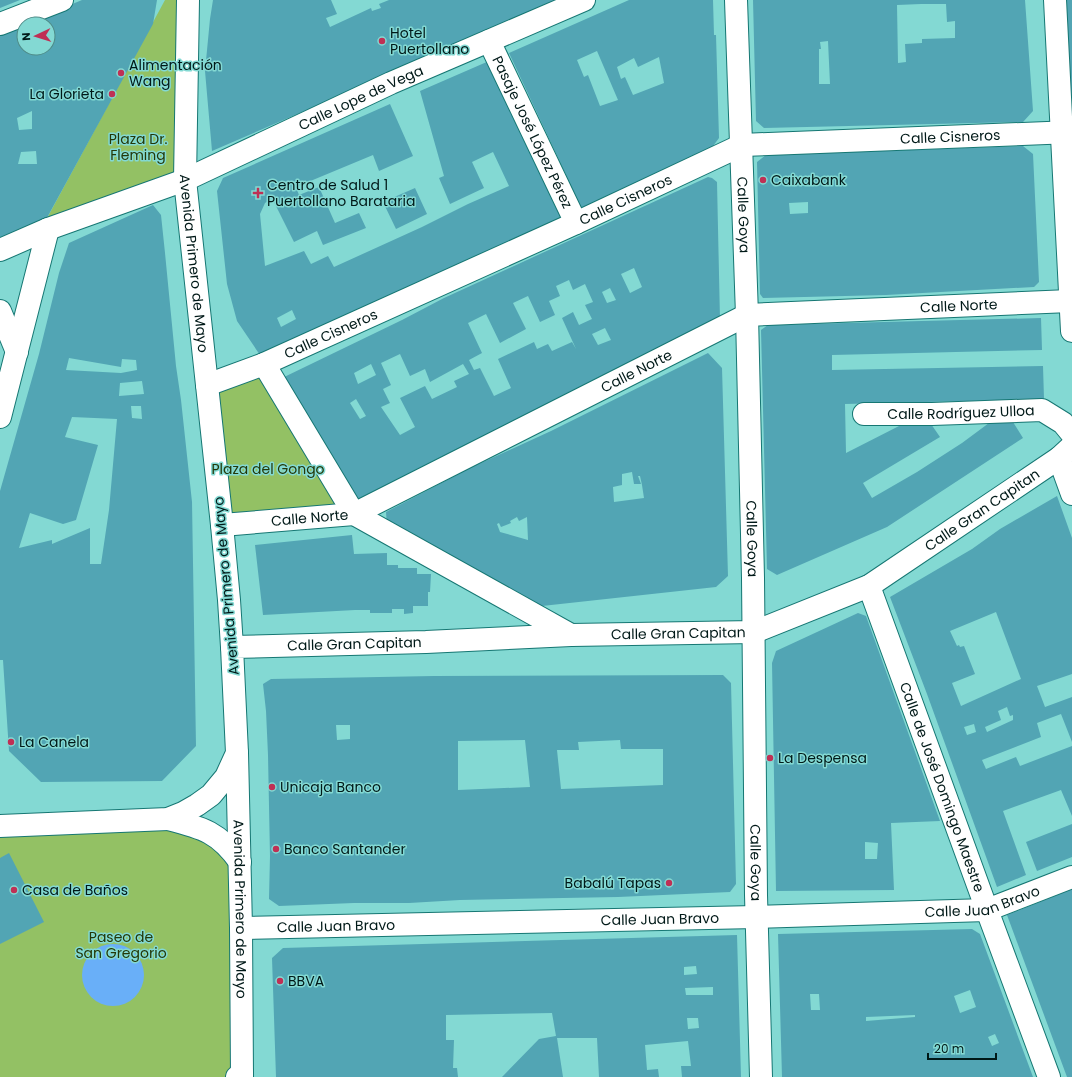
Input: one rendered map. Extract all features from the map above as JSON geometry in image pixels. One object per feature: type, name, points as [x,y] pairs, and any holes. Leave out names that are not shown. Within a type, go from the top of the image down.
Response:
[{"type":"street","points":[[0,24],[62,0]]},
{"type":"street","name":"Avenida Primero de Mayo","points":[[188,0],[184,180],[230,600],[240,862],[240,1076]]},
{"type":"street","name":"Calle Lope de Vega","points":[[184,180],[392,83],[584,0]]},
{"type":"street","name":"Calle Goya","points":[[736,0],[747,315],[754,632],[756,917],[761,1077]]},
{"type":"street","points":[[1055,0],[1067,133],[1070,301],[1072,331]]},
{"type":"street","name":"Pasaje José López Pérez","points":[[490,41],[576,223]]},
{"type":"street","name":"Calle Cisneros","points":[[207,385],[264,364],[576,223],[742,145],[1067,133]]},
{"type":"street","points":[[0,250],[48,229],[184,180]]},
{"type":"street","points":[[0,417],[48,229]]},
{"type":"street","name":"Calle Norte","points":[[222,525],[354,514],[747,315],[1070,301]]},
{"type":"street","points":[[0,311],[17,352]]},
{"type":"street","points":[[264,364],[354,514],[571,635]]},
{"type":"street","name":"Calle Rodríguez Ulloa","points":[[864,414],[932,414],[1042,410],[1063,423],[1072,434]]},
{"type":"street","points":[[1065,452],[1072,494]]},
{"type":"street","name":"Calle Gran Capitan","points":[[232,647],[426,642],[571,635],[754,632],[869,586],[1065,452]]},
{"type":"street","name":"Calle de José Domingo Maestre","points":[[869,586],[1049,1077]]},
{"type":"street","points":[[168,819],[184,813],[211,795],[226,777],[237,753]]},
{"type":"street","points":[[0,826],[168,819],[192,825],[210,832],[230,848],[240,862]]},
{"type":"street","name":"Calle Juan Bravo","points":[[241,928],[756,917],[987,910],[1072,877]]},
{"type":"green space","name":"Plaza Dr. Fleming","points":[[165,0],[188,0],[185,180],[39,233]]},
{"type":"green space","name":"Plaza del Gongo","points":[[264,364],[354,514],[222,525],[207,385]]},
{"type":"green space","name":"Paseo de San Gregorio","points":[[168,819],[230,848],[237,1077],[0,1077],[0,826]]},
{"type":"water","points":[[113,944],[125,946],[135,953],[142,963],[144,975],[142,987],[135,997],[125,1004],[113,1006],[101,1004],[91,997],[84,987],[82,975],[84,963],[91,953],[101,946]]},
{"type":"building","points":[[0,0],[20,0],[0,8]]},
{"type":"building","points":[[82,0],[157,0],[153,24],[43,225],[0,246],[0,34],[16,27],[16,56],[56,56],[56,16],[43,16]],"holes":[[[32,111],[32,129],[19,130],[17,118]],[[36,151],[37,164],[18,164],[21,152]]]},
{"type":"building","points":[[213,0],[331,0],[337,14],[326,18],[330,27],[371,8],[372,11],[381,8],[379,4],[389,0],[561,0],[212,151],[205,71]]},
{"type":"building","points":[[629,0],[713,0],[714,35],[716,35],[719,138],[710,150],[262,358],[237,321],[227,284],[217,191],[223,178],[390,104],[413,156],[379,171],[373,155],[296,187],[299,195],[319,187],[335,223],[359,213],[366,228],[323,245],[317,231],[294,242],[272,198],[265,203],[260,214],[265,266],[304,251],[311,264],[328,256],[334,267],[509,186],[493,152],[472,162],[484,188],[450,204],[439,178],[444,176],[420,91],[489,61],[546,184],[566,175],[509,53]],"holes":[[[597,51],[618,100],[600,106],[588,75],[584,77],[577,60]],[[659,57],[664,83],[633,95],[625,77],[621,79],[617,67],[634,58],[638,67]],[[292,310],[296,319],[281,327],[277,318]]]},
{"type":"building","points":[[753,0],[1025,0],[1033,111],[1023,122],[764,128],[756,121]],"holes":[[[946,4],[947,22],[955,21],[955,38],[922,39],[922,43],[905,44],[906,62],[898,63],[897,5]],[[828,41],[830,84],[819,84],[820,42]]]},
{"type":"building","points":[[1066,0],[1072,0],[1072,116],[1071,114]]},
{"type":"building","points":[[1023,146],[1033,154],[1039,282],[1034,287],[886,295],[763,298],[760,294],[757,162],[766,155]],"holes":[[[808,202],[808,213],[790,214],[789,203]]]},
{"type":"building","points":[[708,177],[717,182],[720,320],[353,502],[278,380],[444,298]],"holes":[[[634,268],[642,287],[630,293],[621,274]],[[569,280],[573,290],[585,284],[593,302],[585,305],[592,319],[579,325],[573,312],[562,318],[576,349],[572,342],[552,351],[548,344],[537,349],[534,342],[498,359],[511,388],[494,396],[480,368],[474,370],[469,360],[482,353],[468,323],[486,314],[500,343],[526,329],[513,303],[528,296],[540,322],[555,315],[549,301],[560,296],[556,286]],[[610,288],[616,300],[607,303],[602,292]],[[605,328],[611,340],[598,345],[592,334]],[[400,354],[410,376],[425,369],[430,382],[463,364],[469,374],[454,381],[457,387],[432,399],[425,386],[400,398],[415,427],[400,435],[381,407],[390,403],[383,389],[391,385],[381,363]],[[371,364],[376,375],[358,384],[354,373]],[[356,399],[366,416],[360,419],[350,403]]]},
{"type":"building","points":[[415,188],[427,214],[396,229],[383,202]]},
{"type":"building","points":[[153,205],[161,215],[176,366],[192,502],[196,746],[162,781],[41,782],[9,751],[3,660],[0,660],[0,491],[39,354],[59,273],[69,243]],"holes":[[[69,358],[121,367],[122,359],[136,360],[137,370],[121,373],[66,370]],[[142,381],[144,394],[119,396],[120,383]],[[131,406],[141,406],[142,419],[132,418]],[[72,417],[117,419],[109,510],[101,564],[90,564],[90,528],[52,544],[52,540],[19,548],[30,513],[63,524],[76,520],[98,445],[65,437]]]},
{"type":"building","points":[[1041,318],[1042,350],[832,355],[832,370],[1043,366],[1044,399],[845,404],[846,453],[901,425],[931,424],[940,437],[863,483],[872,498],[917,472],[962,443],[989,423],[1013,422],[1023,438],[887,527],[777,575],[767,569],[761,330],[768,325]]},
{"type":"building","points":[[708,353],[722,368],[728,576],[716,587],[542,606],[387,526],[386,512],[470,468],[551,431]],"holes":[[[632,472],[634,484],[641,484],[638,476],[640,476],[644,498],[614,502],[613,487],[622,485],[622,474]],[[517,517],[519,521],[527,517],[528,540],[500,532],[497,524],[499,523],[501,527],[511,523],[510,521]]]},
{"type":"building","points":[[1057,496],[1072,538],[1072,674],[1037,686],[1045,707],[1072,697],[1072,742],[1061,714],[1037,723],[1041,737],[982,760],[986,769],[1016,757],[1020,766],[1072,746],[1072,816],[1061,790],[1003,811],[1026,875],[997,887],[890,597],[972,549],[1000,529]],"holes":[[[996,612],[1021,679],[961,706],[952,683],[975,674],[964,646],[957,646],[950,631]],[[1007,707],[1010,716],[1013,715],[1013,720],[987,732],[985,727],[1001,720],[998,711]],[[974,724],[976,732],[967,735],[964,727]]]},
{"type":"building","points":[[352,535],[354,554],[387,553],[387,565],[398,565],[398,568],[417,568],[417,574],[431,574],[430,592],[428,592],[428,606],[413,606],[413,613],[404,614],[404,609],[392,609],[392,613],[370,613],[370,610],[355,610],[263,615],[255,545]]},
{"type":"building","points":[[858,613],[866,616],[940,821],[891,823],[894,890],[776,891],[772,663],[776,651]],"holes":[[[865,842],[878,843],[877,859],[865,859]]]},
{"type":"building","points":[[723,675],[731,683],[736,884],[730,892],[618,897],[279,906],[269,899],[270,856],[268,755],[263,684],[271,679],[434,676]],"holes":[[[336,725],[350,725],[350,739],[337,740]],[[525,740],[530,787],[458,790],[458,741]],[[620,740],[621,749],[663,749],[663,785],[561,789],[557,750],[579,750],[578,742]]]},
{"type":"building","points":[[1072,824],[1072,857],[1037,871],[1026,842]]},
{"type":"building","name":"Casa de Baños","points":[[9,853],[44,922],[0,944],[0,858]]},
{"type":"building","points":[[1072,889],[1072,1077],[1067,1077],[1007,915]]},
{"type":"building","points":[[972,929],[980,934],[1033,1077],[782,1077],[778,934]],"holes":[[[970,990],[976,1007],[960,1013],[954,996]],[[810,994],[819,994],[820,1010],[811,1010]],[[915,1015],[915,1017],[866,1021],[866,1017]],[[995,1034],[999,1043],[992,1046],[988,1037]]]},
{"type":"building","points":[[737,935],[741,1077],[682,1077],[681,1066],[691,1066],[688,1041],[645,1045],[647,1070],[658,1069],[659,1077],[599,1077],[597,1038],[557,1038],[563,1077],[502,1077],[539,1039],[556,1036],[552,1013],[446,1015],[446,1040],[454,1040],[453,1068],[457,1068],[458,1077],[276,1077],[272,958],[283,948]],"holes":[[[696,966],[697,974],[684,975],[684,967]],[[713,987],[713,995],[686,995],[685,988]],[[687,1018],[698,1018],[699,1028],[688,1029]]]},
{"type":"place","name":"Hotel Puertollano","points":[[382,41]]},
{"type":"place","name":"Alimentación Wang","points":[[121,73]]},
{"type":"place","name":"La Glorieta","points":[[112,94]]},
{"type":"place","name":"Caixabank","points":[[763,180]]},
{"type":"place","name":"Centro de Salud 1 Puertollano Barataria","points":[[258,193]]},
{"type":"place","name":"La Canela","points":[[11,742]]},
{"type":"place","name":"La Despensa","points":[[770,758]]},
{"type":"place","name":"Unicaja Banco","points":[[272,787]]},
{"type":"place","name":"Banco Santander","points":[[276,849]]},
{"type":"place","name":"Babalú Tapas","points":[[669,883]]},
{"type":"place","name":"Casa de Baños","points":[[14,890]]},
{"type":"place","name":"BBVA","points":[[280,981]]}]
